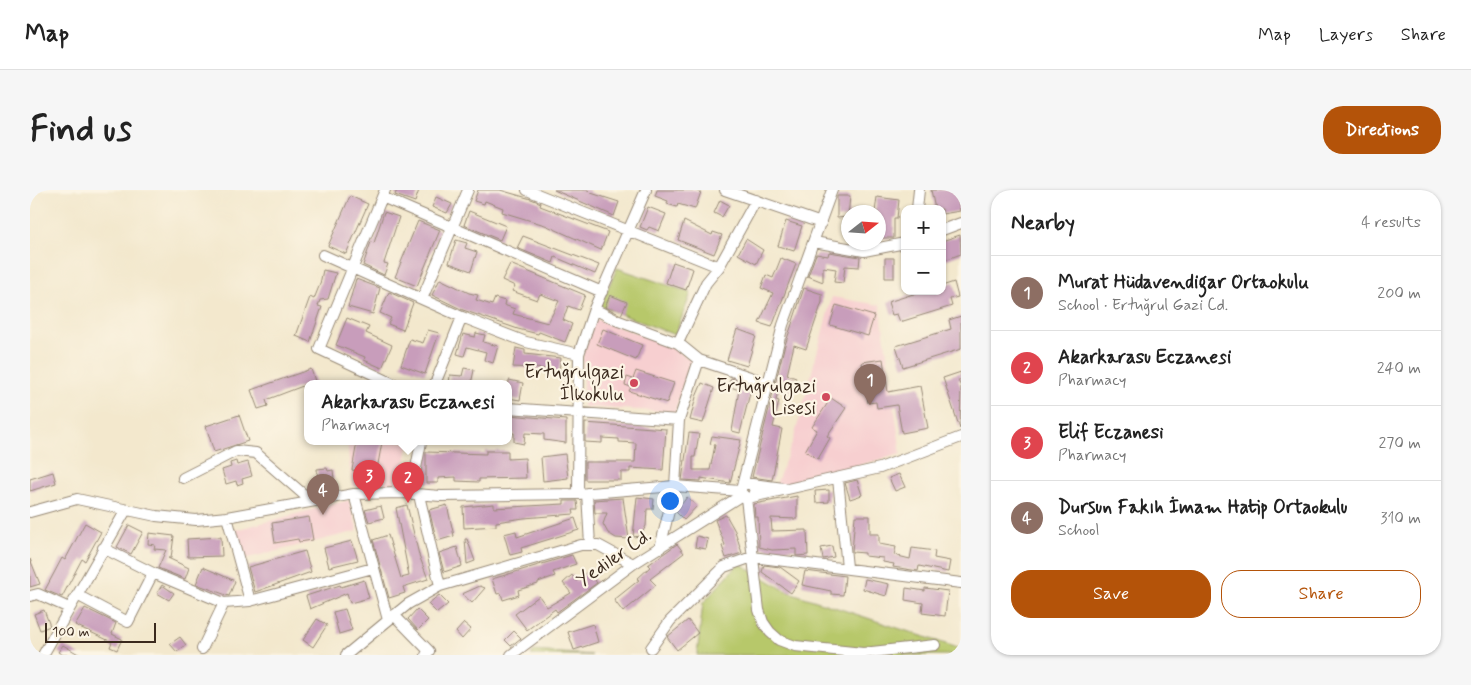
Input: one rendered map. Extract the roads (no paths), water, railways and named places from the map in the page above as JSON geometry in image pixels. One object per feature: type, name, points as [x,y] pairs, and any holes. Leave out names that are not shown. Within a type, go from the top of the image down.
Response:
[{"type":"street","points":[[422,299],[468,190]]},
{"type":"street","points":[[527,190],[719,267]]},
{"type":"street","points":[[590,545],[583,494],[578,414],[579,354],[594,309],[646,190]]},
{"type":"street","points":[[725,190],[821,223]]},
{"type":"street","points":[[832,190],[783,325],[748,462],[746,491],[752,557],[763,622],[774,637],[785,643],[863,653],[935,645]]},
{"type":"street","points":[[918,205],[920,190]]},
{"type":"street","points":[[385,380],[319,350],[384,194],[452,227],[602,292]]},
{"type":"street","points":[[678,342],[706,283],[719,267],[756,200]]},
{"type":"street","points":[[946,229],[961,223]]},
{"type":"street","points":[[814,242],[864,251],[901,244]]},
{"type":"street","points":[[323,255],[343,262],[352,268],[462,317],[526,342],[579,354]]},
{"type":"street","points":[[594,309],[616,320],[678,342],[699,360],[768,383]]},
{"type":"street","points":[[438,380],[462,317]]},
{"type":"street","points":[[660,548],[675,486],[679,420],[699,360]]},
{"type":"street","points":[[512,408],[679,420]]},
{"type":"street","points":[[30,512],[77,499],[176,519],[227,517],[310,500],[354,494],[441,496],[583,494],[675,486],[746,491],[787,488],[880,468],[961,437]]},
{"type":"street","points":[[421,445],[415,494],[440,586]]},
{"type":"street","points":[[183,478],[236,451],[256,453],[310,500]]},
{"type":"street","points":[[838,478],[847,567]]},
{"type":"street","name":"Yediler Cd.","points":[[511,655],[633,564],[746,491]]},
{"type":"street","points":[[354,494],[373,568],[391,617],[429,651],[426,655]]},
{"type":"street","points":[[42,654],[126,510]]},
{"type":"street","points":[[227,517],[250,601]]},
{"type":"street","points":[[346,655],[408,604],[440,586],[581,545],[598,545],[633,564]]},
{"type":"street","points":[[103,548],[154,573],[224,603],[250,601],[373,568]]},
{"type":"street","points":[[651,648],[670,621],[724,567],[752,557],[847,567],[961,583]]},
{"type":"street","points":[[76,595],[128,622],[154,573]]},
{"type":"street","points":[[30,596],[38,594],[68,608]]},
{"type":"street","points":[[202,649],[224,603]]},
{"type":"place","name":"Ertuğrulgazi İlkokulu","points":[[634,383]]},
{"type":"place","name":"Ertuğrulgazi Lisesi","points":[[826,397]]},
{"type":"place","name":"Murat Hüdavendigar Ortaokulu","points":[[870,405]]},
{"type":"place","name":"Elif Eczanesi","points":[[369,501]]},
{"type":"place","name":"Akarkarasu Eczanesi","points":[[408,503]]},
{"type":"place","name":"Dursun Fakıh İmam Hatip Ortaokulu","points":[[323,515]]}]
